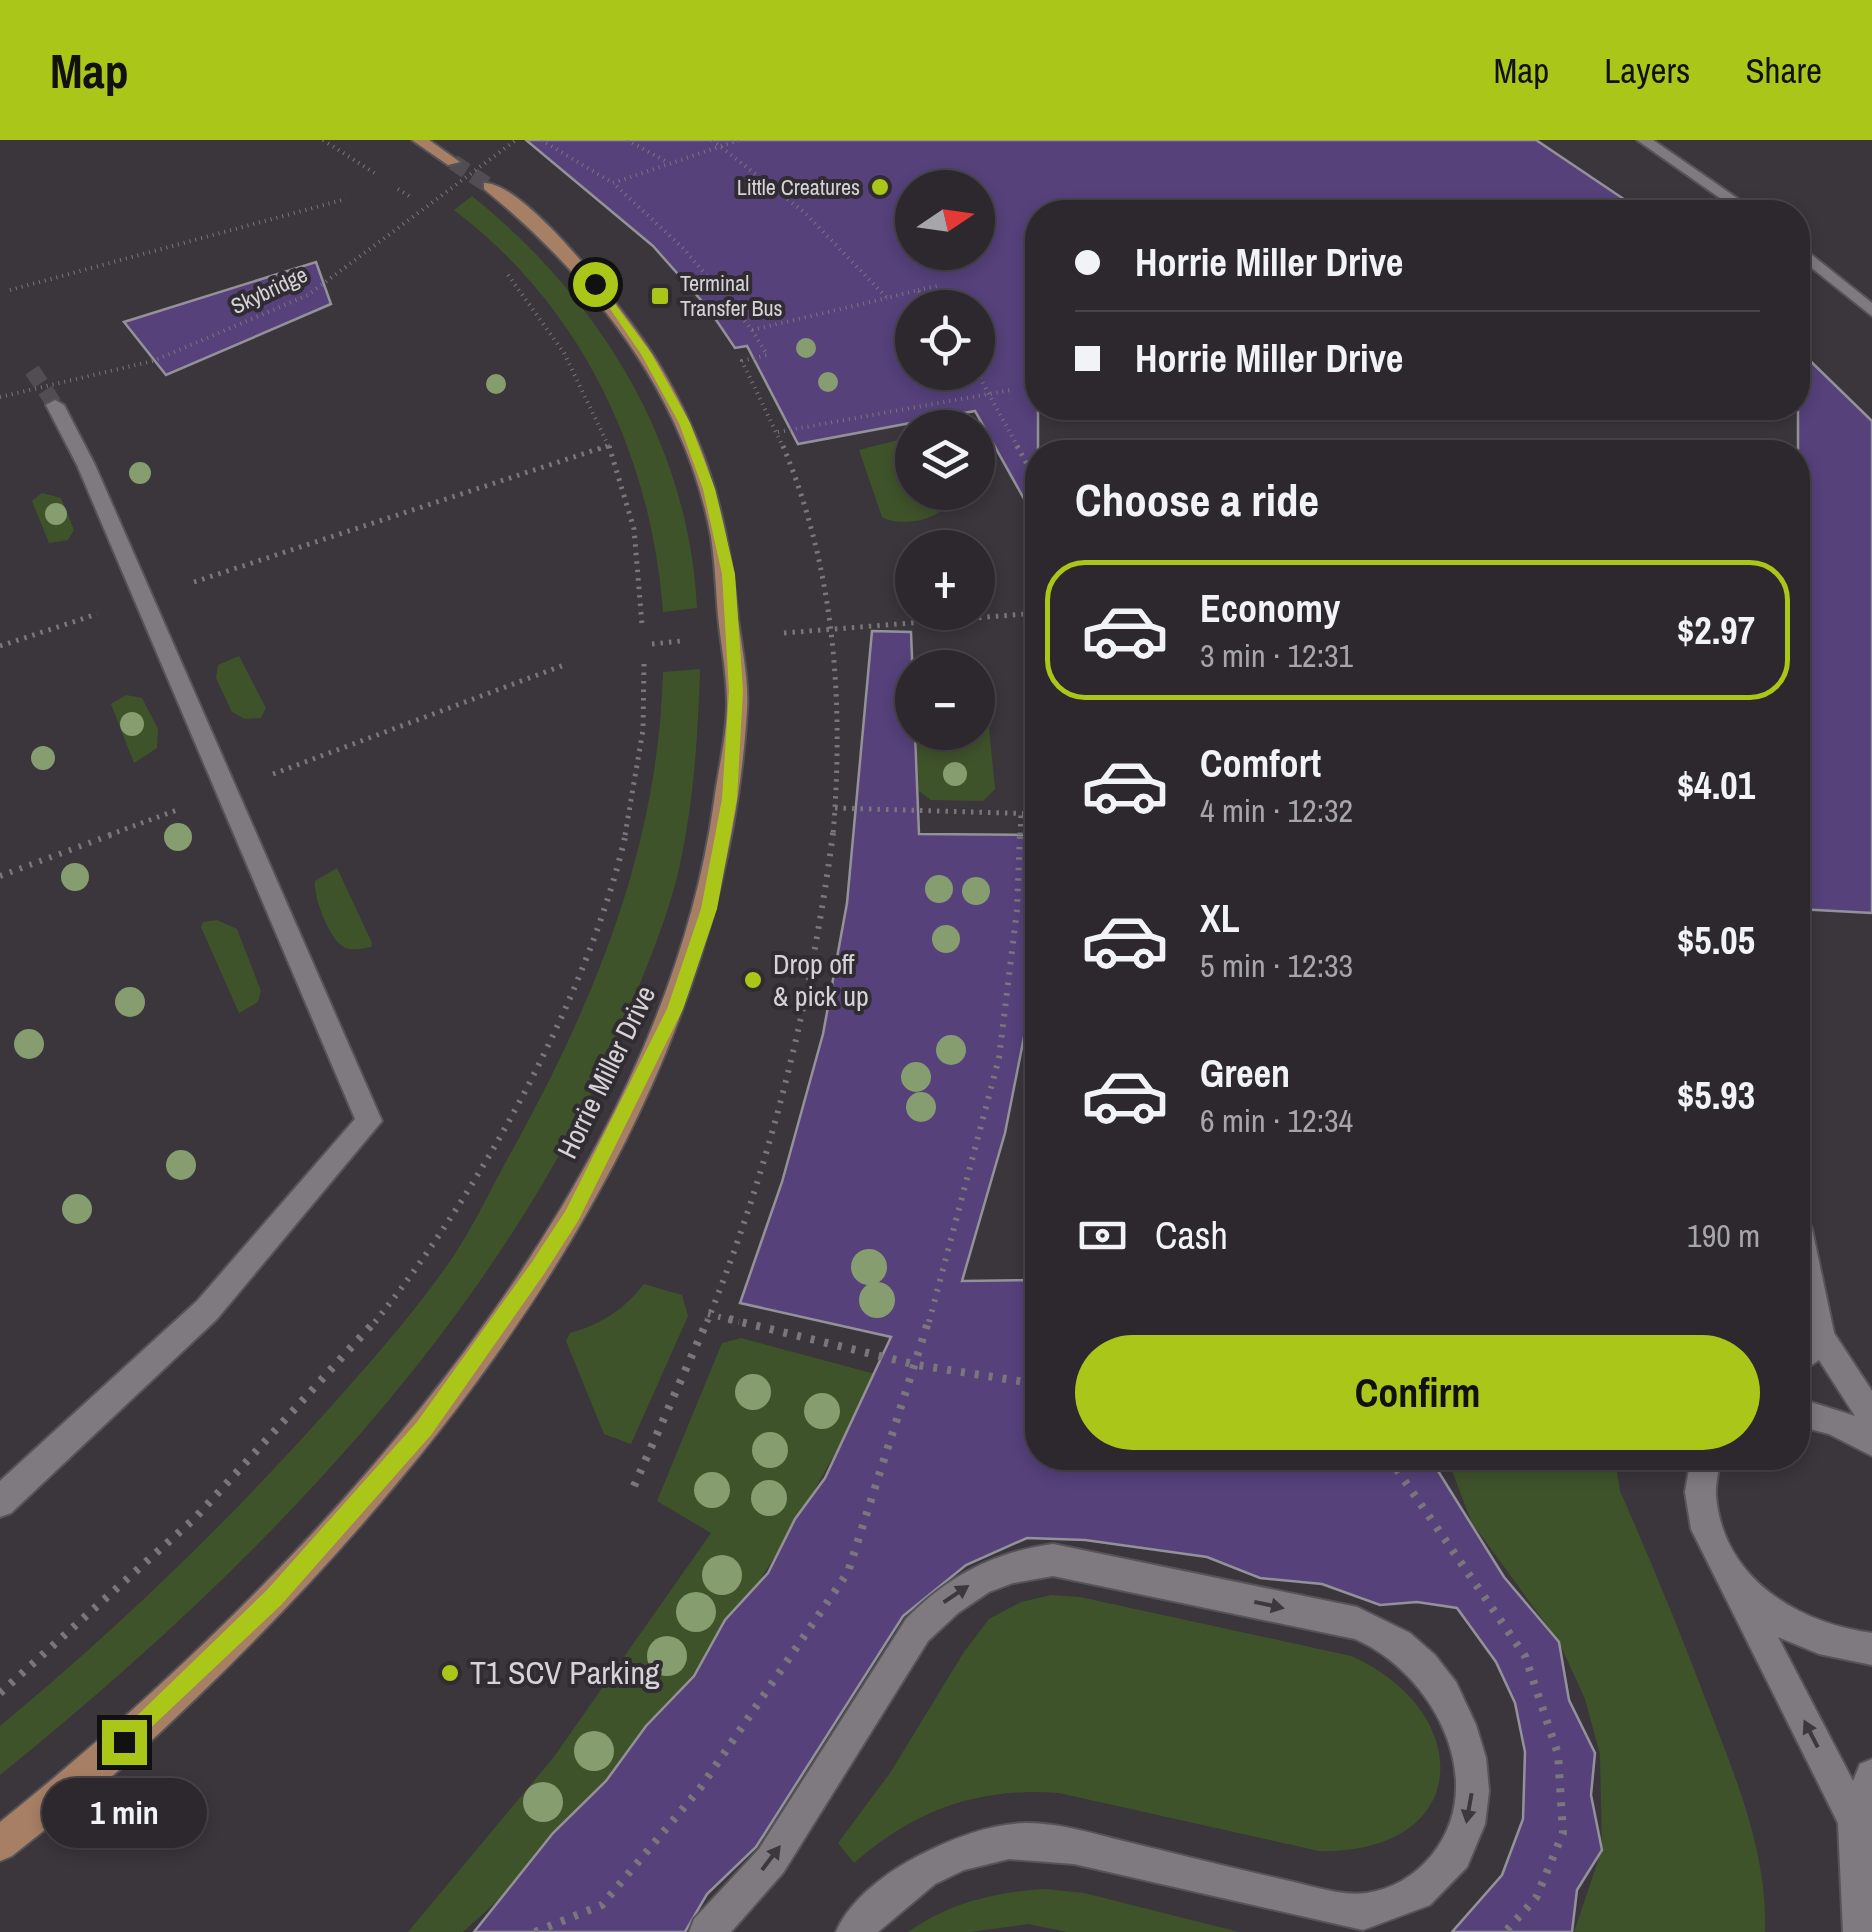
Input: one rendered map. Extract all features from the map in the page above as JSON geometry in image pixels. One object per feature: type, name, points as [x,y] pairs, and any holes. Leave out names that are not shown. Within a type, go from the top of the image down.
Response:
[{"type":"main road","points":[[419,140],[453,162]]},
{"type":"main road","name":"Horrie Miller Drive","points":[[0,1844],[124,1742],[274,1598],[424,1429],[572,1216],[675,1009],[709,909],[730,799],[736,691],[729,574],[709,489],[684,423],[615,306],[533,218],[488,186]]},
{"type":"street","points":[[1644,140],[1731,200]]},
{"type":"street","points":[[1810,259],[1872,311]]},
{"type":"street","points":[[0,1502],[206,1310],[369,1121],[140,600],[86,465],[54,405]]},
{"type":"street","points":[[1810,1286],[1821,1338],[1872,1417]]},
{"type":"street","points":[[1810,1349],[1821,1338]]},
{"type":"street","points":[[1810,1415],[1834,1420],[1872,1441]]},
{"type":"street","points":[[1704,1470],[1700,1492],[1706,1529],[1855,1821],[1861,1932]]},
{"type":"street","points":[[707,1932],[771,1861],[917,1630],[946,1598],[1015,1564],[1054,1560],[1358,1623],[1398,1644],[1433,1677],[1462,1728],[1474,1775],[1470,1813],[1456,1855],[1431,1884],[1400,1902],[1362,1912],[1346,1910],[1070,1846],[1012,1841],[964,1852],[922,1870],[877,1903],[854,1932]]},
{"type":"street","points":[[1726,1566],[1754,1600],[1792,1627],[1832,1644],[1872,1649]]},
{"type":"street","points":[[1855,1821],[1872,1776]]},
{"type":"path","points":[[323,140],[376,174]]},
{"type":"path","name":"Skybridge","points":[[0,397],[153,361],[308,295],[516,140]]},
{"type":"path","points":[[541,140],[613,183],[684,249],[752,330],[767,355],[742,361],[778,432],[823,571],[832,630],[835,838],[780,1104],[729,1265],[634,1486]]},
{"type":"path","points":[[627,140],[670,164]]},
{"type":"path","points":[[712,140],[768,180],[851,255],[887,298]]},
{"type":"path","points":[[613,183],[738,140]]},
{"type":"path","points":[[398,190],[408,196]]},
{"type":"path","points":[[10,290],[346,199]]},
{"type":"path","points":[[505,271],[551,330],[611,444],[634,531],[642,625]]},
{"type":"path","points":[[918,290],[937,286]]},
{"type":"path","points":[[752,330],[895,296]]},
{"type":"path","points":[[988,390],[1025,460]]},
{"type":"path","points":[[778,432],[1011,390]]},
{"type":"path","points":[[0,646],[611,444]]},
{"type":"path","points":[[768,634],[1025,615]]},
{"type":"path","points":[[0,1693],[47,1655],[185,1525],[298,1410],[374,1323],[440,1233],[542,1057],[604,910],[634,788],[644,664]]},
{"type":"path","points":[[0,876],[564,665]]},
{"type":"path","points":[[836,808],[1025,813]]},
{"type":"path","points":[[535,1932],[602,1904],[701,1787],[848,1572],[917,1365],[999,1058],[1017,910],[1022,813]]},
{"type":"path","points":[[708,1314],[917,1365],[1025,1382]]},
{"type":"green space","points":[[472,196],[560,280],[629,378],[656,432],[676,488],[690,547],[697,608],[663,612],[656,553],[643,496],[602,387],[573,337],[539,291],[499,248],[454,210]]},
{"type":"green space","points":[[895,441],[895,510],[941,510],[914,521],[882,517],[859,450]]},
{"type":"green space","points":[[42,493],[61,498],[74,530],[68,540],[49,543],[32,501]]},
{"type":"green space","points":[[239,656],[266,708],[261,718],[245,719],[232,712],[216,678],[218,665]]},
{"type":"green space","points":[[700,669],[689,816],[667,911],[587,1103],[524,1214],[452,1320],[372,1421],[285,1516],[193,1607],[0,1775],[0,1726],[127,1614],[249,1495],[388,1341],[455,1253],[571,1035],[617,920],[649,799],[659,737],[663,672]]},
{"type":"green space","points":[[126,695],[142,698],[158,729],[157,748],[134,763],[111,704]]},
{"type":"green space","points":[[917,750],[991,750],[995,789],[983,801],[931,800],[919,791]]},
{"type":"green space","points":[[337,868],[371,947],[346,948],[334,938],[324,918],[315,881]]},
{"type":"green space","points":[[217,920],[237,929],[261,991],[258,1002],[239,1013],[201,927],[203,922]]},
{"type":"green space","points":[[644,1284],[682,1295],[688,1316],[631,1444],[604,1434],[566,1341],[570,1333],[602,1321],[620,1308]]},
{"type":"green space","points":[[741,1338],[875,1374],[819,1483],[756,1585],[687,1684],[602,1785],[548,1838],[502,1896],[463,1932],[408,1932],[553,1758],[711,1533],[657,1501],[722,1343]]},
{"type":"green space","points":[[1452,1470],[1617,1470],[1620,1491],[1748,1815],[1761,1873],[1765,1932],[1574,1932],[1602,1849],[1600,1754],[1585,1699],[1559,1642],[1472,1523]]},
{"type":"green space","points":[[1051,1595],[1080,1597],[1351,1656],[1392,1680],[1421,1710],[1437,1743],[1440,1775],[1430,1805],[1407,1830],[1370,1846],[1319,1851],[1059,1793],[1002,1794],[949,1805],[925,1816],[901,1828],[854,1863],[838,1843],[890,1773],[964,1652],[989,1619],[1021,1602]]},
{"type":"green space","points":[[1045,1889],[1084,1893],[1239,1932],[1067,1932],[1028,1924],[970,1932],[908,1932],[940,1913],[973,1901]]},
{"type":"building","points":[[526,140],[1536,140],[1625,200],[1025,200],[1025,420],[1038,420],[1038,440],[1025,440],[1025,501],[995,447],[995,410],[895,410],[895,426],[798,444],[747,346],[735,348],[708,308],[653,246]]},
{"type":"building","points":[[316,262],[331,304],[166,375],[124,322]]},
{"type":"building","points":[[1810,361],[1872,421],[1872,913],[1810,910],[1810,440],[1798,440],[1798,420],[1810,420]]},
{"type":"building","points":[[872,631],[911,632],[912,650],[895,650],[895,750],[916,750],[919,834],[1025,835],[1025,1032],[1005,1133],[962,1281],[1025,1280],[1025,1470],[1437,1470],[1504,1577],[1559,1642],[1569,1700],[1595,1753],[1591,1795],[1602,1850],[1577,1890],[1572,1932],[1452,1932],[1502,1875],[1523,1819],[1525,1752],[1515,1703],[1496,1662],[1457,1608],[1417,1602],[1380,1605],[1322,1584],[1260,1578],[1207,1557],[1085,1540],[1027,1538],[966,1565],[903,1616],[756,1847],[707,1894],[685,1932],[474,1932],[553,1833],[606,1781],[646,1726],[694,1676],[725,1620],[768,1573],[795,1519],[825,1478],[891,1337],[740,1303],[782,1182],[823,1034],[847,903]]},
{"type":"tunnel","points":[[453,162],[489,186]]},
{"type":"tunnel","points":[[32,370],[55,405]]},
{"type":"place","name":"Little Creatures","points":[[880,187]]},
{"type":"place","name":"Terminal Transfer Bus","points":[[660,296]]},
{"type":"place","name":"Drop off & pick up","points":[[753,980]]},
{"type":"place","name":"T1 SCV Parking","points":[[450,1673]]},
{"type":"route","points":[[124,1742],[274,1598],[424,1429],[538,1268],[572,1216],[675,1009],[709,909],[730,799],[736,691],[729,574],[709,489],[684,423],[646,353],[615,306],[595,284]]}]
